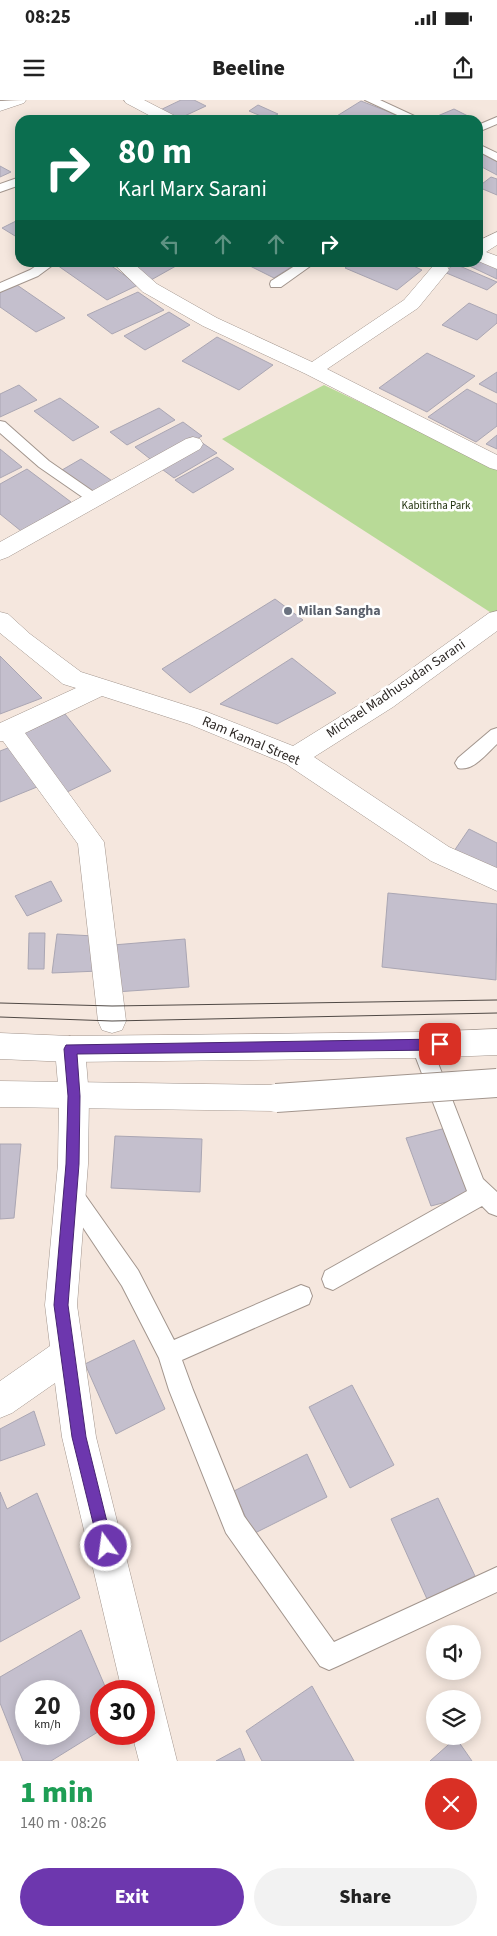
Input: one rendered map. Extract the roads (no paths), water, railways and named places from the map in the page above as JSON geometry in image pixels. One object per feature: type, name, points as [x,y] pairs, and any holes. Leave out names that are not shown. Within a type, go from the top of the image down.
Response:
[{"type":"street","points":[[0,106],[18,100]]},
{"type":"street","points":[[132,100],[161,115]]},
{"type":"street","points":[[483,245],[497,237]]},
{"type":"street","points":[[483,257],[497,263]]},
{"type":"street","points":[[127,267],[150,288],[210,322],[313,370],[497,463]]},
{"type":"street","points":[[313,370],[410,304],[438,267]]},
{"type":"street","points":[[0,552],[96,500],[193,444]]},
{"type":"street","name":"Ram Kamal Street","points":[[0,620],[22,640],[72,678],[198,718],[295,757],[440,854],[497,880]]},
{"type":"street","name":"Michael Madhusudan Sarani","points":[[295,757],[384,701],[496,620]]},
{"type":"street","points":[[102,686],[5,731],[91,842],[112,1021]]},
{"type":"street","points":[[0,1046],[70,1049],[421,1045],[497,1042]]},
{"type":"street","points":[[70,1049],[74,1096],[71,1192],[61,1305],[79,1437],[138,1680]]},
{"type":"street","points":[[0,1094],[276,1098],[497,1083]]},
{"type":"street","points":[[0,1401],[67,1354]]},
{"type":"street","points":[[154,1745],[158,1761]]},
{"type":"lane","points":[[371,100],[406,115]]},
{"type":"lane","points":[[483,127],[497,120]]},
{"type":"lane","points":[[483,150],[497,158]]},
{"type":"lane","points":[[0,188],[15,184]]},
{"type":"lane","points":[[0,288],[44,267]]},
{"type":"lane","points":[[276,284],[302,267]]},
{"type":"lane","points":[[0,273],[14,281]]},
{"type":"lane","points":[[0,425],[44,464],[96,500]]},
{"type":"lane","points":[[464,763],[497,734]]},
{"type":"lane","points":[[333,1279],[490,1200],[475,1185],[421,1045]]},
{"type":"lane","points":[[71,1192],[130,1278],[169,1354],[181,1390],[236,1524],[329,1657],[497,1579]]},
{"type":"lane","points":[[169,1354],[301,1296]]},
{"type":"tram line","points":[[0,1003],[112,1006],[497,1000]]},
{"type":"tram line","points":[[0,1017],[112,1021],[497,1013]]},
{"type":"place","name":"Milan Sangha","points":[[288,611]]},
{"type":"park label","name":"Kabitirtha Park","points":[[436,505]]}]
